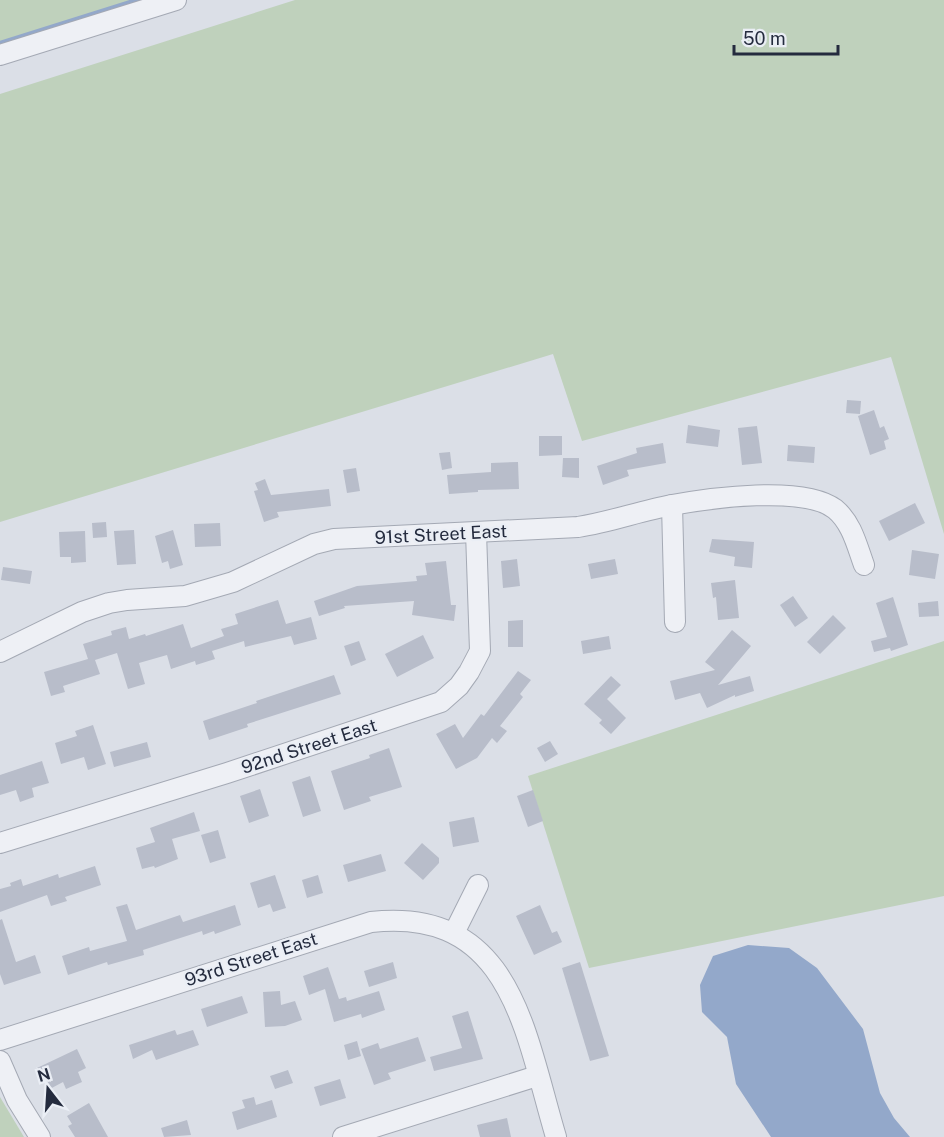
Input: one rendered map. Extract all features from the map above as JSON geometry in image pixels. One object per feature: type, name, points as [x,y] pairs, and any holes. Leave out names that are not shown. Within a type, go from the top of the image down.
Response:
[{"type":"street","points":[[0,56],[176,0]]},
{"type":"street","name":"91st Street East","points":[[0,652],[82,612],[126,600],[186,596],[233,582],[314,544],[334,539],[578,527],[672,505],[738,497],[803,496],[834,509],[853,533],[864,565]]},
{"type":"street","points":[[672,505],[675,622]]},
{"type":"street","name":"92nd Street East","points":[[0,843],[227,773],[441,702],[459,686],[470,672],[480,651],[476,532]]},
{"type":"street","points":[[454,933],[478,885]]},
{"type":"street","name":"93rd Street East","points":[[0,1040],[371,922],[392,919],[434,926],[454,933],[483,954],[493,965],[512,996],[556,1137]]},
{"type":"street","points":[[0,1061],[17,1100],[39,1137]]},
{"type":"street","points":[[343,1137],[537,1076]]},
{"type":"green space","points":[[0,0],[154,0],[0,51]]},
{"type":"green space","points":[[295,0],[944,0],[944,534],[891,357],[582,441],[553,354],[0,522],[0,94]]},
{"type":"green space","points":[[944,641],[944,896],[589,968],[528,776]]},
{"type":"green space","points":[[0,1097],[24,1137],[0,1137]]},
{"type":"water","points":[[748,945],[789,948],[817,968],[863,1029],[880,1093],[894,1118],[910,1137],[771,1137],[736,1084],[727,1037],[702,1012],[700,985],[713,956]]},
{"type":"building","points":[[847,400],[861,401],[860,414],[846,413]]},
{"type":"building","points":[[874,410],[880,428],[884,426],[889,439],[884,441],[886,449],[870,455],[858,416]]},
{"type":"building","points":[[688,425],[720,430],[718,447],[686,443]]},
{"type":"building","points":[[757,426],[762,463],[742,465],[738,428]]},
{"type":"building","points":[[539,436],[562,436],[562,455],[539,456]]},
{"type":"building","points":[[663,443],[666,463],[627,470],[629,476],[603,485],[597,466],[637,453],[636,448]]},
{"type":"building","points":[[788,445],[815,447],[814,463],[787,461]]},
{"type":"building","points":[[450,452],[452,468],[442,470],[439,453]]},
{"type":"building","points":[[563,458],[579,458],[579,478],[562,477]]},
{"type":"building","points":[[518,462],[519,489],[478,490],[478,492],[449,494],[447,475],[491,472],[491,463]]},
{"type":"building","points":[[356,468],[360,491],[347,493],[343,470]]},
{"type":"building","points":[[265,479],[271,495],[329,489],[331,506],[277,512],[279,517],[264,522],[254,491],[258,490],[255,483]]},
{"type":"building","points":[[915,503],[925,523],[889,541],[879,521]]},
{"type":"building","points":[[106,522],[107,537],[93,538],[92,523]]},
{"type":"building","points":[[220,523],[221,546],[195,547],[194,524]]},
{"type":"building","points":[[134,530],[136,564],[117,565],[114,531]]},
{"type":"building","points":[[173,530],[183,565],[170,569],[168,561],[162,563],[155,536]]},
{"type":"building","points":[[85,531],[86,562],[71,563],[71,557],[60,557],[59,532]]},
{"type":"building","points":[[712,539],[754,542],[752,568],[734,566],[735,557],[709,552]]},
{"type":"building","points":[[912,550],[939,554],[935,579],[909,575]]},
{"type":"building","points":[[517,559],[520,586],[503,588],[501,561]]},
{"type":"building","points":[[615,559],[618,574],[591,579],[588,564]]},
{"type":"building","points":[[446,561],[451,605],[456,605],[454,621],[412,615],[414,601],[344,606],[345,608],[319,616],[314,601],[357,586],[417,581],[416,576],[427,575],[425,563]]},
{"type":"building","points":[[3,567],[32,571],[30,584],[1,580]]},
{"type":"building","points":[[735,580],[739,618],[718,620],[716,597],[713,598],[711,583]]},
{"type":"building","points":[[793,596],[808,618],[795,627],[780,605]]},
{"type":"building","points":[[893,597],[908,645],[891,651],[890,648],[874,652],[871,641],[887,637],[876,603]]},
{"type":"building","points":[[278,600],[286,624],[311,617],[317,639],[294,645],[291,636],[245,647],[244,641],[212,651],[215,659],[196,665],[195,661],[171,669],[167,655],[139,663],[145,684],[128,689],[117,653],[95,660],[100,674],[63,686],[65,692],[51,696],[44,672],[88,659],[83,644],[112,635],[111,631],[126,627],[129,639],[183,624],[191,648],[224,636],[221,629],[238,624],[235,614]]},
{"type":"building","points":[[938,601],[939,616],[919,617],[918,603]]},
{"type":"building","points":[[833,615],[846,628],[820,654],[807,642]]},
{"type":"building","points":[[523,620],[523,647],[508,647],[508,621]]},
{"type":"building","points":[[732,630],[751,646],[718,685],[750,676],[754,691],[735,697],[735,695],[707,708],[700,693],[675,700],[670,681],[715,670],[705,662]]},
{"type":"building","points":[[423,635],[434,658],[397,677],[385,654]]},
{"type":"building","points":[[609,636],[611,649],[583,654],[581,641]]},
{"type":"building","points":[[359,641],[366,660],[351,666],[344,646]]},
{"type":"building","points":[[518,671],[531,680],[520,694],[523,697],[500,726],[507,731],[497,743],[492,738],[477,758],[456,769],[436,734],[455,724],[463,738],[481,714],[484,716]]},
{"type":"building","points":[[334,675],[341,694],[247,724],[248,727],[209,740],[203,721]]},
{"type":"building","points":[[611,676],[621,685],[607,699],[626,718],[611,734],[599,723],[602,720],[584,704]]},
{"type":"building","points":[[93,725],[106,764],[88,770],[84,757],[61,764],[55,743],[77,736],[75,731]]},
{"type":"building","points":[[550,741],[558,754],[545,762],[537,748]]},
{"type":"building","points":[[147,742],[151,757],[114,767],[110,752]]},
{"type":"building","points":[[389,748],[402,787],[369,797],[371,801],[344,810],[331,771],[370,758],[369,755]]},
{"type":"building","points":[[42,761],[49,783],[32,788],[34,797],[20,802],[16,790],[0,795],[0,775]]},
{"type":"building","points":[[310,776],[321,811],[303,817],[292,782]]},
{"type":"building","points":[[260,789],[269,816],[249,823],[240,796]]},
{"type":"building","points":[[533,790],[543,821],[528,827],[517,796]]},
{"type":"building","points":[[194,812],[200,831],[172,839],[178,859],[155,868],[154,866],[142,869],[136,848],[155,842],[150,828]]},
{"type":"building","points":[[474,817],[479,842],[453,847],[449,822]]},
{"type":"building","points":[[218,830],[226,858],[210,863],[201,835]]},
{"type":"building","points":[[422,843],[439,858],[439,863],[423,880],[404,863]]},
{"type":"building","points":[[381,854],[386,871],[348,882],[343,865]]},
{"type":"building","points":[[95,866],[101,885],[65,897],[67,901],[51,906],[47,895],[0,912],[0,889],[11,886],[10,883],[21,879],[23,886],[58,874],[59,878]]},
{"type":"building","points":[[275,875],[286,908],[273,912],[270,904],[258,908],[250,883]]},
{"type":"building","points":[[318,875],[323,893],[307,898],[302,880]]},
{"type":"building","points":[[127,904],[136,930],[180,915],[183,922],[235,905],[241,925],[215,934],[214,931],[203,935],[202,931],[143,950],[144,955],[108,965],[107,962],[68,975],[62,956],[89,947],[90,951],[127,941],[116,907]]},
{"type":"building","points":[[540,905],[552,933],[557,931],[562,942],[534,955],[516,916]]},
{"type":"building","points":[[2,919],[16,962],[35,955],[41,973],[4,985],[0,974],[0,920]]},
{"type":"building","points":[[393,962],[397,978],[369,987],[364,971]]},
{"type":"building","points":[[580,962],[609,1056],[590,1061],[562,968]]},
{"type":"building","points":[[328,967],[339,999],[346,997],[347,1001],[379,991],[385,1010],[362,1018],[361,1014],[334,1022],[325,989],[309,995],[303,976]]},
{"type":"building","points":[[280,991],[281,1005],[295,1001],[302,1020],[285,1026],[265,1027],[263,992]]},
{"type":"building","points":[[242,996],[248,1013],[207,1027],[201,1009]]},
{"type":"building","points":[[468,1011],[483,1059],[434,1071],[430,1057],[462,1048],[452,1016]]},
{"type":"building","points":[[175,1030],[177,1035],[193,1030],[199,1045],[156,1060],[152,1050],[133,1059],[129,1045]]},
{"type":"building","points":[[418,1037],[426,1061],[388,1073],[391,1079],[374,1085],[361,1049],[378,1043],[380,1049]]},
{"type":"building","points":[[357,1041],[361,1056],[348,1060],[344,1045]]},
{"type":"building","points":[[77,1049],[86,1068],[78,1072],[82,1082],[66,1089],[63,1082],[48,1090],[37,1068]]},
{"type":"building","points":[[288,1070],[293,1083],[275,1089],[270,1076]]},
{"type":"building","points":[[340,1079],[346,1098],[320,1106],[314,1087]]},
{"type":"building","points":[[254,1097],[256,1105],[272,1100],[277,1117],[237,1130],[232,1112],[245,1108],[242,1100]]},
{"type":"building","points":[[89,1103],[108,1137],[75,1137],[68,1126],[72,1124],[67,1116]]},
{"type":"building","points":[[507,1118],[511,1137],[480,1137],[477,1125]]},
{"type":"building","points":[[187,1120],[191,1135],[164,1137],[161,1128]]},
{"type":"waterway","points":[[0,43],[137,0]]}]
